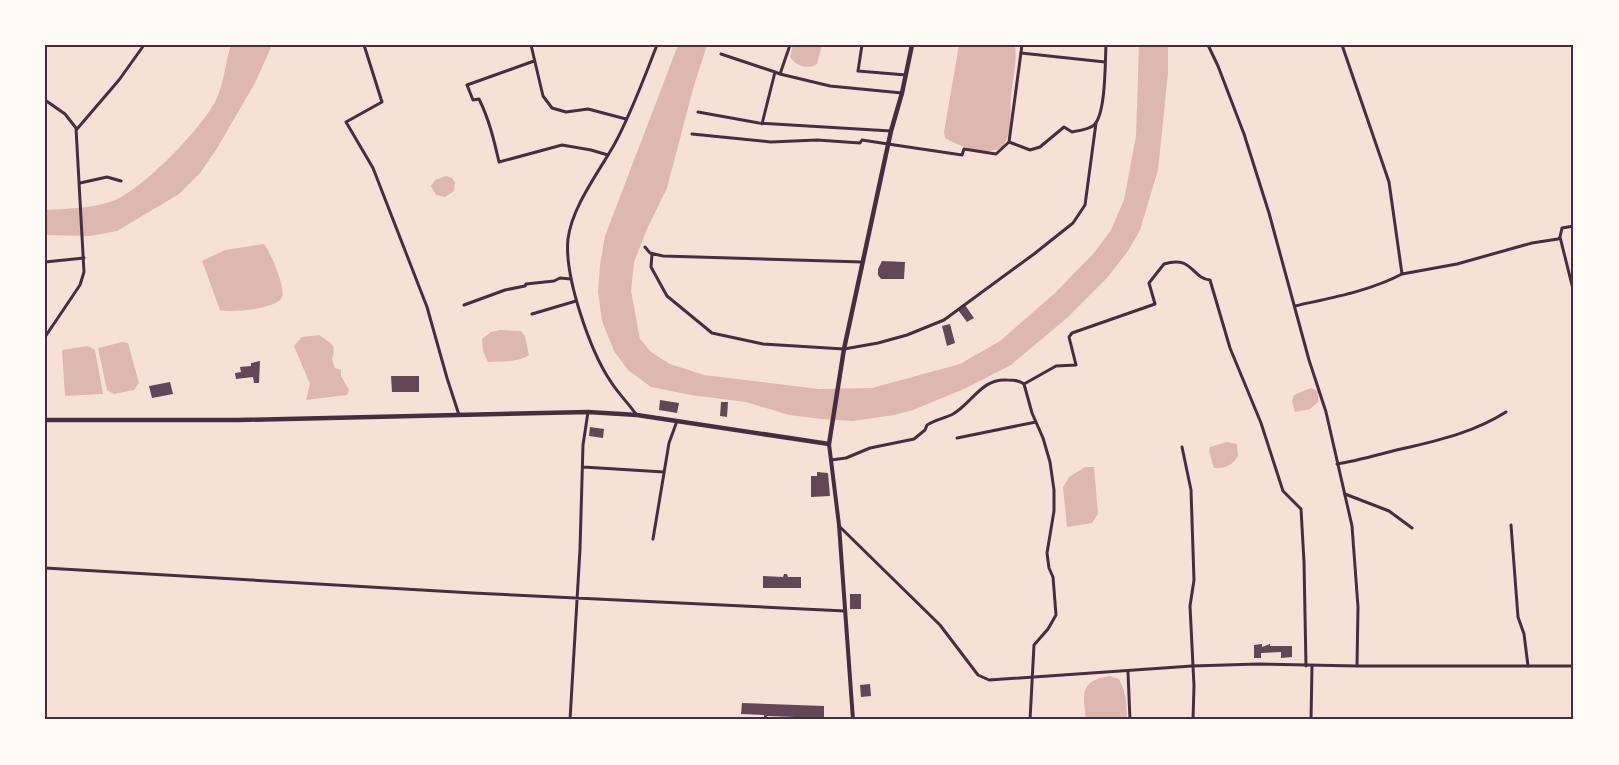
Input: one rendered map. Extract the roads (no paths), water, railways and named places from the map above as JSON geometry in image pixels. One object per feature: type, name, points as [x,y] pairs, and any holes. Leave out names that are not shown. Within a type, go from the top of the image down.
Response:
[{"type":"main road","points":[[853,720],[839,525],[829,444],[842,356],[912,45]]},
{"type":"main road","points":[[45,420],[238,420],[588,412],[637,415],[829,444]]},
{"type":"street","points":[[76,130],[119,80],[144,45]]},
{"type":"street","points":[[364,45],[382,102],[346,122],[373,168],[427,307],[459,415]]},
{"type":"street","points":[[531,45],[543,96],[552,108],[566,112],[588,110],[626,119]]},
{"type":"street","points":[[637,415],[611,382],[576,301],[568,260],[568,238],[574,218],[626,119],[657,45]]},
{"type":"street","points":[[780,74],[790,45]]},
{"type":"street","points":[[862,45],[858,71],[906,75]]},
{"type":"street","points":[[692,134],[771,142],[817,140],[860,143],[862,140],[962,155],[964,149],[996,154],[1009,142],[1022,45]]},
{"type":"street","points":[[652,254],[651,267],[667,296],[712,333],[763,344],[844,349],[907,335],[944,320],[1073,223],[1085,205],[1096,123],[1106,78],[1106,45]]},
{"type":"street","points":[[1208,45],[1244,134],[1326,412],[1352,526],[1358,607],[1357,666]]},
{"type":"street","points":[[1342,45],[1389,182],[1402,274]]},
{"type":"street","points":[[1021,53],[1106,62]]},
{"type":"street","points":[[722,54],[780,74],[840,87],[902,93]]},
{"type":"street","points":[[534,61],[467,85],[473,100],[479,99],[483,107],[499,162],[562,145],[608,155]]},
{"type":"street","points":[[762,123],[775,72]]},
{"type":"street","points":[[45,100],[65,114],[76,130],[84,247],[84,278],[45,337]]},
{"type":"street","points":[[698,112],[762,123],[891,131]]},
{"type":"street","points":[[1009,142],[1030,150],[1040,147],[1064,127],[1071,132],[1091,128],[1096,123]]},
{"type":"street","points":[[80,185],[107,177],[121,181]]},
{"type":"street","points":[[1574,226],[1562,228],[1560,237],[1574,293]]},
{"type":"street","points":[[1294,306],[1363,289],[1402,274],[1457,264],[1560,237]]},
{"type":"street","points":[[645,247],[652,254],[721,259],[864,262]]},
{"type":"street","points":[[45,262],[84,258]]},
{"type":"street","points":[[1024,384],[1056,366],[1076,365],[1069,337],[1072,333],[1155,304],[1149,283],[1164,264],[1179,261],[1190,266],[1204,280],[1210,280],[1230,348],[1261,423],[1283,491],[1301,509],[1305,562],[1306,666]]},
{"type":"street","points":[[464,305],[526,284],[554,281],[560,278],[571,279]]},
{"type":"street","points":[[532,314],[576,301]]},
{"type":"street","points":[[830,460],[846,458],[870,448],[914,439],[925,430],[927,425],[955,412],[992,381],[1012,380],[1024,384],[1050,462],[1054,490],[1054,511],[1047,553],[1053,577],[1056,615],[1054,621],[1034,645],[1030,720]]},
{"type":"street","points":[[570,720],[584,445],[588,412]]},
{"type":"street","points":[[1337,464],[1432,443],[1465,433],[1489,423],[1506,412]]},
{"type":"street","points":[[653,539],[669,443],[677,421]]},
{"type":"street","points":[[957,438],[1036,422]]},
{"type":"street","points":[[1182,447],[1191,490],[1194,580],[1190,606],[1194,686],[1193,720]]},
{"type":"street","points":[[583,467],[664,472]]},
{"type":"street","points":[[1343,493],[1389,511],[1412,528]]},
{"type":"street","points":[[839,525],[940,625],[978,675],[989,680],[1192,666],[1258,664],[1574,666]]},
{"type":"street","points":[[1511,525],[1518,617],[1524,634],[1528,666]]},
{"type":"street","points":[[45,568],[845,611]]},
{"type":"street","points":[[1311,720],[1312,666]]},
{"type":"street","points":[[1128,672],[1130,720]]}]
